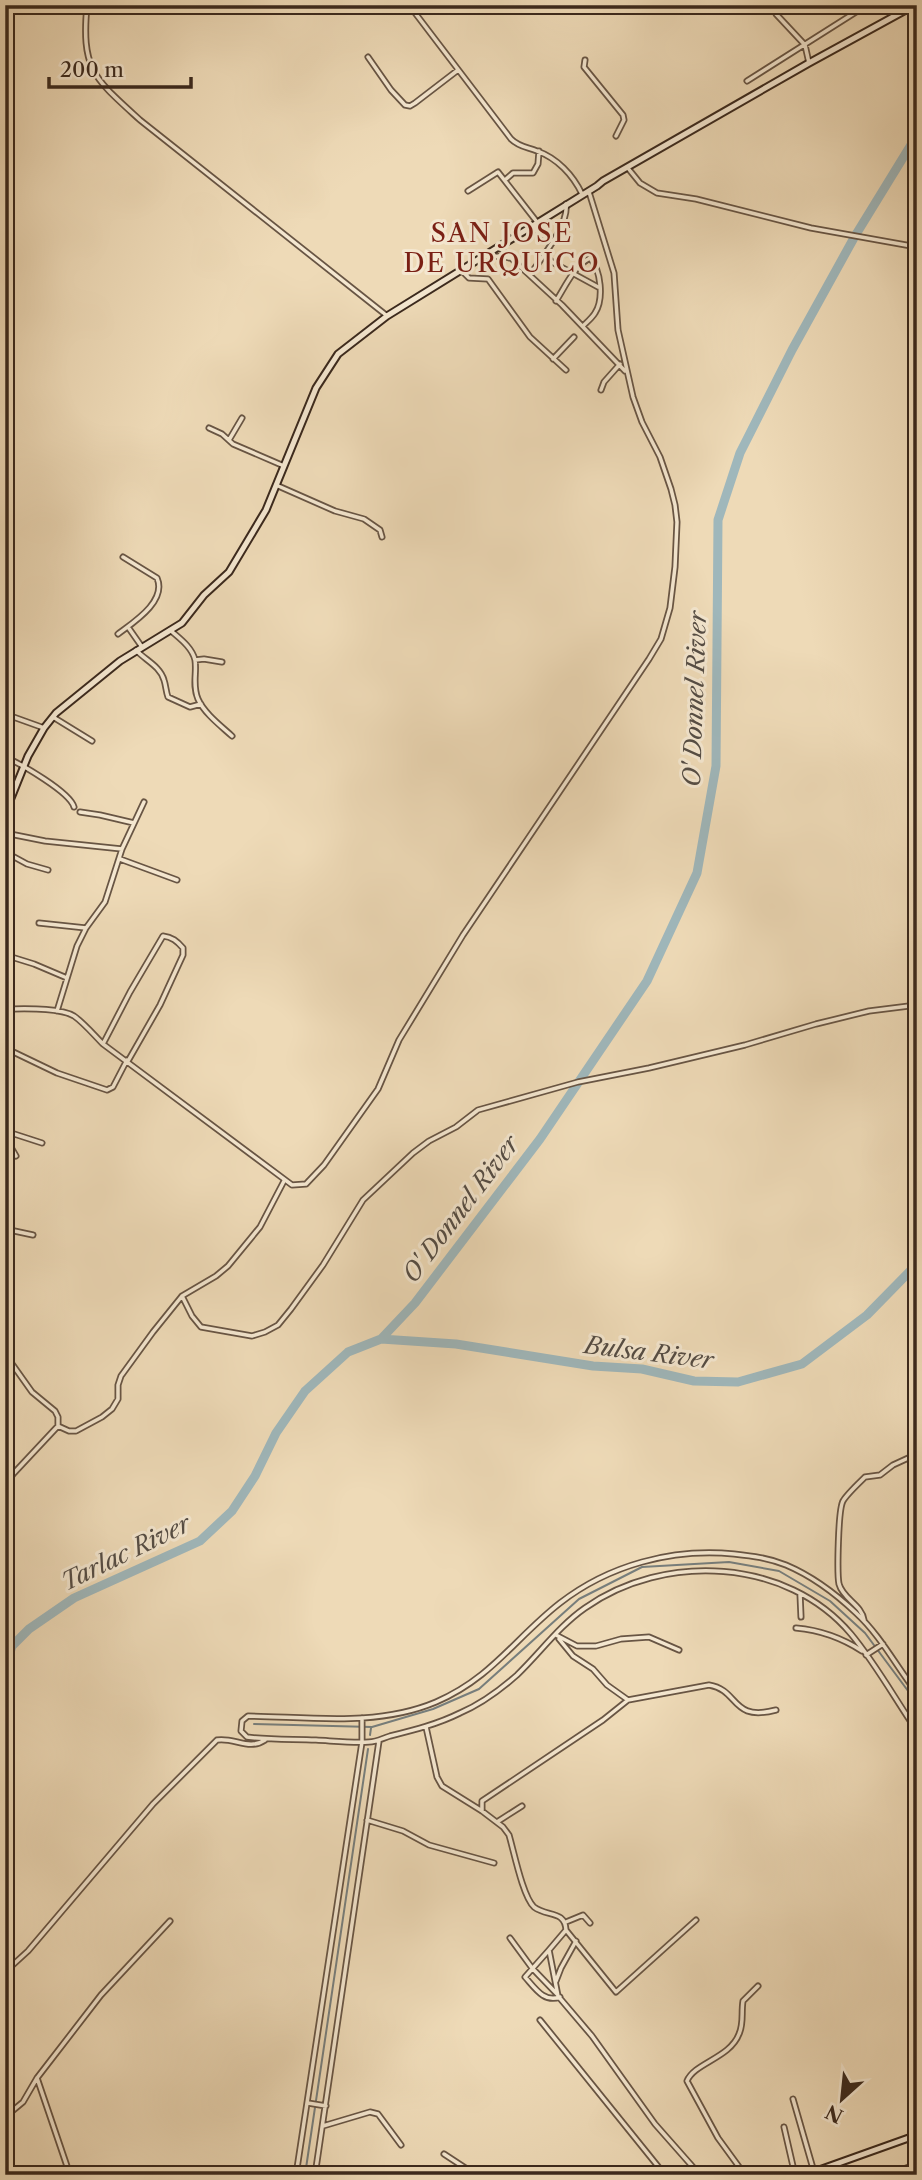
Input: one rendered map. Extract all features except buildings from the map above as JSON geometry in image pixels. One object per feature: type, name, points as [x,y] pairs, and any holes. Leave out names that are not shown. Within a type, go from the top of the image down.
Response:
[{"type":"street","points":[[87,5],[86,51],[92,69],[103,86],[140,120],[387,317]]},
{"type":"street","points":[[5,1009],[57,1011],[76,1017],[103,1044],[284,1181],[302,1186],[311,1180],[376,1092],[399,1040],[463,936],[661,639],[670,608],[675,567],[675,505],[660,457],[637,410],[626,372],[618,330],[614,273],[597,213],[585,192],[563,167],[539,151],[516,144],[409,5]]},
{"type":"street","points":[[776,5],[776,14],[805,45],[809,62]]},
{"type":"street","points":[[747,81],[867,5]]},
{"type":"street","points":[[5,813],[8,794],[44,728],[53,717],[101,675],[139,648],[182,623],[204,596],[229,572],[247,544],[276,485],[316,388],[338,354],[387,317],[603,181],[809,62],[915,5]]},
{"type":"street","points":[[368,57],[391,90],[404,105],[410,106],[458,70]]},
{"type":"street","points":[[585,60],[584,67],[622,115],[624,120],[616,136]]},
{"type":"street","points":[[505,180],[513,173],[533,173],[538,164],[539,151]]},
{"type":"street","points":[[627,167],[640,183],[657,193],[696,199],[811,228],[917,247]]},
{"type":"street","points":[[468,191],[496,172],[505,180],[535,224],[537,232],[552,241]]},
{"type":"street","points":[[530,275],[566,217],[566,204]]},
{"type":"street","points":[[499,247],[583,326],[626,372]]},
{"type":"street","points":[[544,254],[552,262],[599,287]]},
{"type":"street","points":[[484,257],[502,256],[513,260]]},
{"type":"street","points":[[556,301],[573,274],[590,258],[597,271],[597,309],[583,326]]},
{"type":"street","points":[[462,271],[468,278],[488,279],[530,337],[566,370]]},
{"type":"street","points":[[553,359],[574,337]]},
{"type":"street","points":[[601,390],[604,382],[620,365]]},
{"type":"street","points":[[229,440],[242,418]]},
{"type":"street","points":[[209,428],[233,444],[284,466]]},
{"type":"street","points":[[276,485],[345,515],[364,519],[380,530],[382,537]]},
{"type":"street","points":[[118,634],[155,601],[160,586],[157,578],[123,557]]},
{"type":"street","points":[[128,627],[145,660],[154,665],[161,674],[166,695],[171,700],[190,707],[201,704]]},
{"type":"street","points":[[170,630],[189,648],[195,660],[193,681],[197,698],[232,736]]},
{"type":"street","points":[[195,660],[222,662]]},
{"type":"street","points":[[5,715],[44,728]]},
{"type":"street","points":[[53,717],[92,741]]},
{"type":"street","points":[[5,757],[71,799],[74,807]]},
{"type":"street","points":[[57,1011],[73,957],[86,928],[105,902],[122,849],[144,802]]},
{"type":"street","points":[[80,812],[134,824]]},
{"type":"street","points":[[5,833],[45,841],[122,849]]},
{"type":"street","points":[[5,852],[48,870]]},
{"type":"street","points":[[120,859],[177,880]]},
{"type":"street","points":[[38,923],[86,928]]},
{"type":"street","points":[[5,1048],[57,1073],[107,1090],[113,1087],[160,1005],[183,955],[183,948],[177,942],[163,936],[103,1044]]},
{"type":"street","points":[[5,955],[67,978]]},
{"type":"street","points":[[182,1296],[192,1317],[201,1327],[252,1336],[265,1332],[278,1325],[291,1309],[323,1265],[363,1200],[413,1153],[478,1110],[578,1083],[745,1045],[869,1011],[917,1005]]},
{"type":"street","points":[[5,1131],[42,1143]]},
{"type":"street","points":[[5,1137],[16,1156]]},
{"type":"street","points":[[58,1426],[76,1431],[112,1409],[118,1399],[121,1376],[182,1296],[228,1266],[260,1227],[284,1181]]},
{"type":"street","points":[[5,1229],[33,1235]]},
{"type":"street","points":[[5,1354],[32,1392],[55,1411],[58,1417],[58,1426],[5,1485]]},
{"type":"street","points":[[864,1620],[861,1610],[839,1584],[841,1504],[865,1477],[880,1475],[893,1465],[917,1454]]},
{"type":"street","points":[[917,1693],[864,1620],[831,1591],[771,1560],[712,1552],[662,1557],[613,1572],[573,1594],[543,1617],[488,1671],[437,1702],[409,1712],[362,1720],[245,1717],[242,1721],[243,1735],[266,1739],[379,1741],[426,1727],[459,1714],[492,1695],[518,1674],[574,1617],[605,1596],[631,1584],[666,1574],[707,1571],[742,1574],[774,1582],[800,1594],[824,1610],[850,1633],[867,1653],[917,1731]]},
{"type":"street","points":[[800,1594],[801,1617]]},
{"type":"street","points":[[796,1628],[818,1631],[867,1653]]},
{"type":"street","points":[[556,1635],[577,1646],[596,1646],[621,1639],[649,1637],[679,1650]]},
{"type":"street","points":[[556,1635],[573,1656],[593,1669],[607,1685],[628,1700]]},
{"type":"street","points":[[867,1653],[882,1645]]},
{"type":"street","points":[[482,1811],[482,1801],[603,1720],[628,1700],[709,1685],[721,1688],[738,1706],[749,1712],[764,1713],[776,1710]]},
{"type":"street","points":[[296,2175],[310,2103],[363,1740],[362,1720]]},
{"type":"street","points":[[426,1727],[442,1786],[482,1811],[509,1835],[528,1899],[536,1908],[559,1915],[566,1922],[566,1930],[526,1975],[547,1998],[553,2000],[559,1996]]},
{"type":"street","points":[[5,1972],[28,1951],[153,1804],[217,1740],[252,1745],[266,1739]]},
{"type":"street","points":[[315,2175],[379,1741]]},
{"type":"street","points":[[497,1822],[522,1806]]},
{"type":"street","points":[[367,1820],[403,1831],[429,1845],[494,1863]]},
{"type":"street","points":[[566,1922],[583,1914],[590,1923]]},
{"type":"street","points":[[566,1930],[617,1992],[696,1920]]},
{"type":"street","points":[[5,2117],[23,2102],[37,2078],[108,1986],[170,1921]]},
{"type":"street","points":[[510,1938],[532,1968],[592,2036],[655,2124],[699,2175]]},
{"type":"street","points":[[556,1983],[576,1941]]},
{"type":"street","points":[[549,1950],[559,1996]]},
{"type":"street","points":[[745,2175],[718,2138],[687,2081],[690,2075],[716,2059],[735,2042],[743,2023],[743,2001],[758,1986]]},
{"type":"street","points":[[540,2020],[666,2175]]},
{"type":"street","points":[[37,2078],[70,2175]]},
{"type":"street","points":[[793,2099],[814,2172]]},
{"type":"street","points":[[310,2103],[324,2105]]},
{"type":"street","points":[[323,2126],[370,2112],[375,2113],[401,2145]]},
{"type":"street","points":[[784,2127],[794,2175]]},
{"type":"street","points":[[806,2174],[917,2135]]},
{"type":"street","points":[[443,2154],[476,2175]]},
{"type":"street","points":[[887,2175],[917,2164]]},
{"type":"waterway","name":"O' Donnel River","points":[[5,1682],[12,1646],[29,1629],[74,1598],[200,1541],[232,1511],[255,1476],[276,1433],[305,1391],[348,1352],[381,1339],[415,1303],[540,1139],[647,981],[697,873],[716,766],[718,520],[740,453],[792,350],[855,236],[917,135]]},
{"type":"waterway","name":"Bulsa River","points":[[381,1339],[456,1344],[593,1366],[642,1369],[694,1381],[738,1382],[802,1364],[867,1315],[917,1264]]},
{"type":"waterway","points":[[254,1724],[372,1727],[433,1709],[479,1689],[579,1599],[642,1567],[729,1562],[779,1571],[830,1601],[865,1633],[917,1703]]},
{"type":"waterway","points":[[370,1735],[371,1728]]},
{"type":"waterway","points":[[305,2175],[368,1749]]},
{"type":"district","name":"SAN JOSE DE URQUICO","points":[[502,248]]},
{"type":"water label","name":"Tarlac River","points":[[126,1553]]}]
